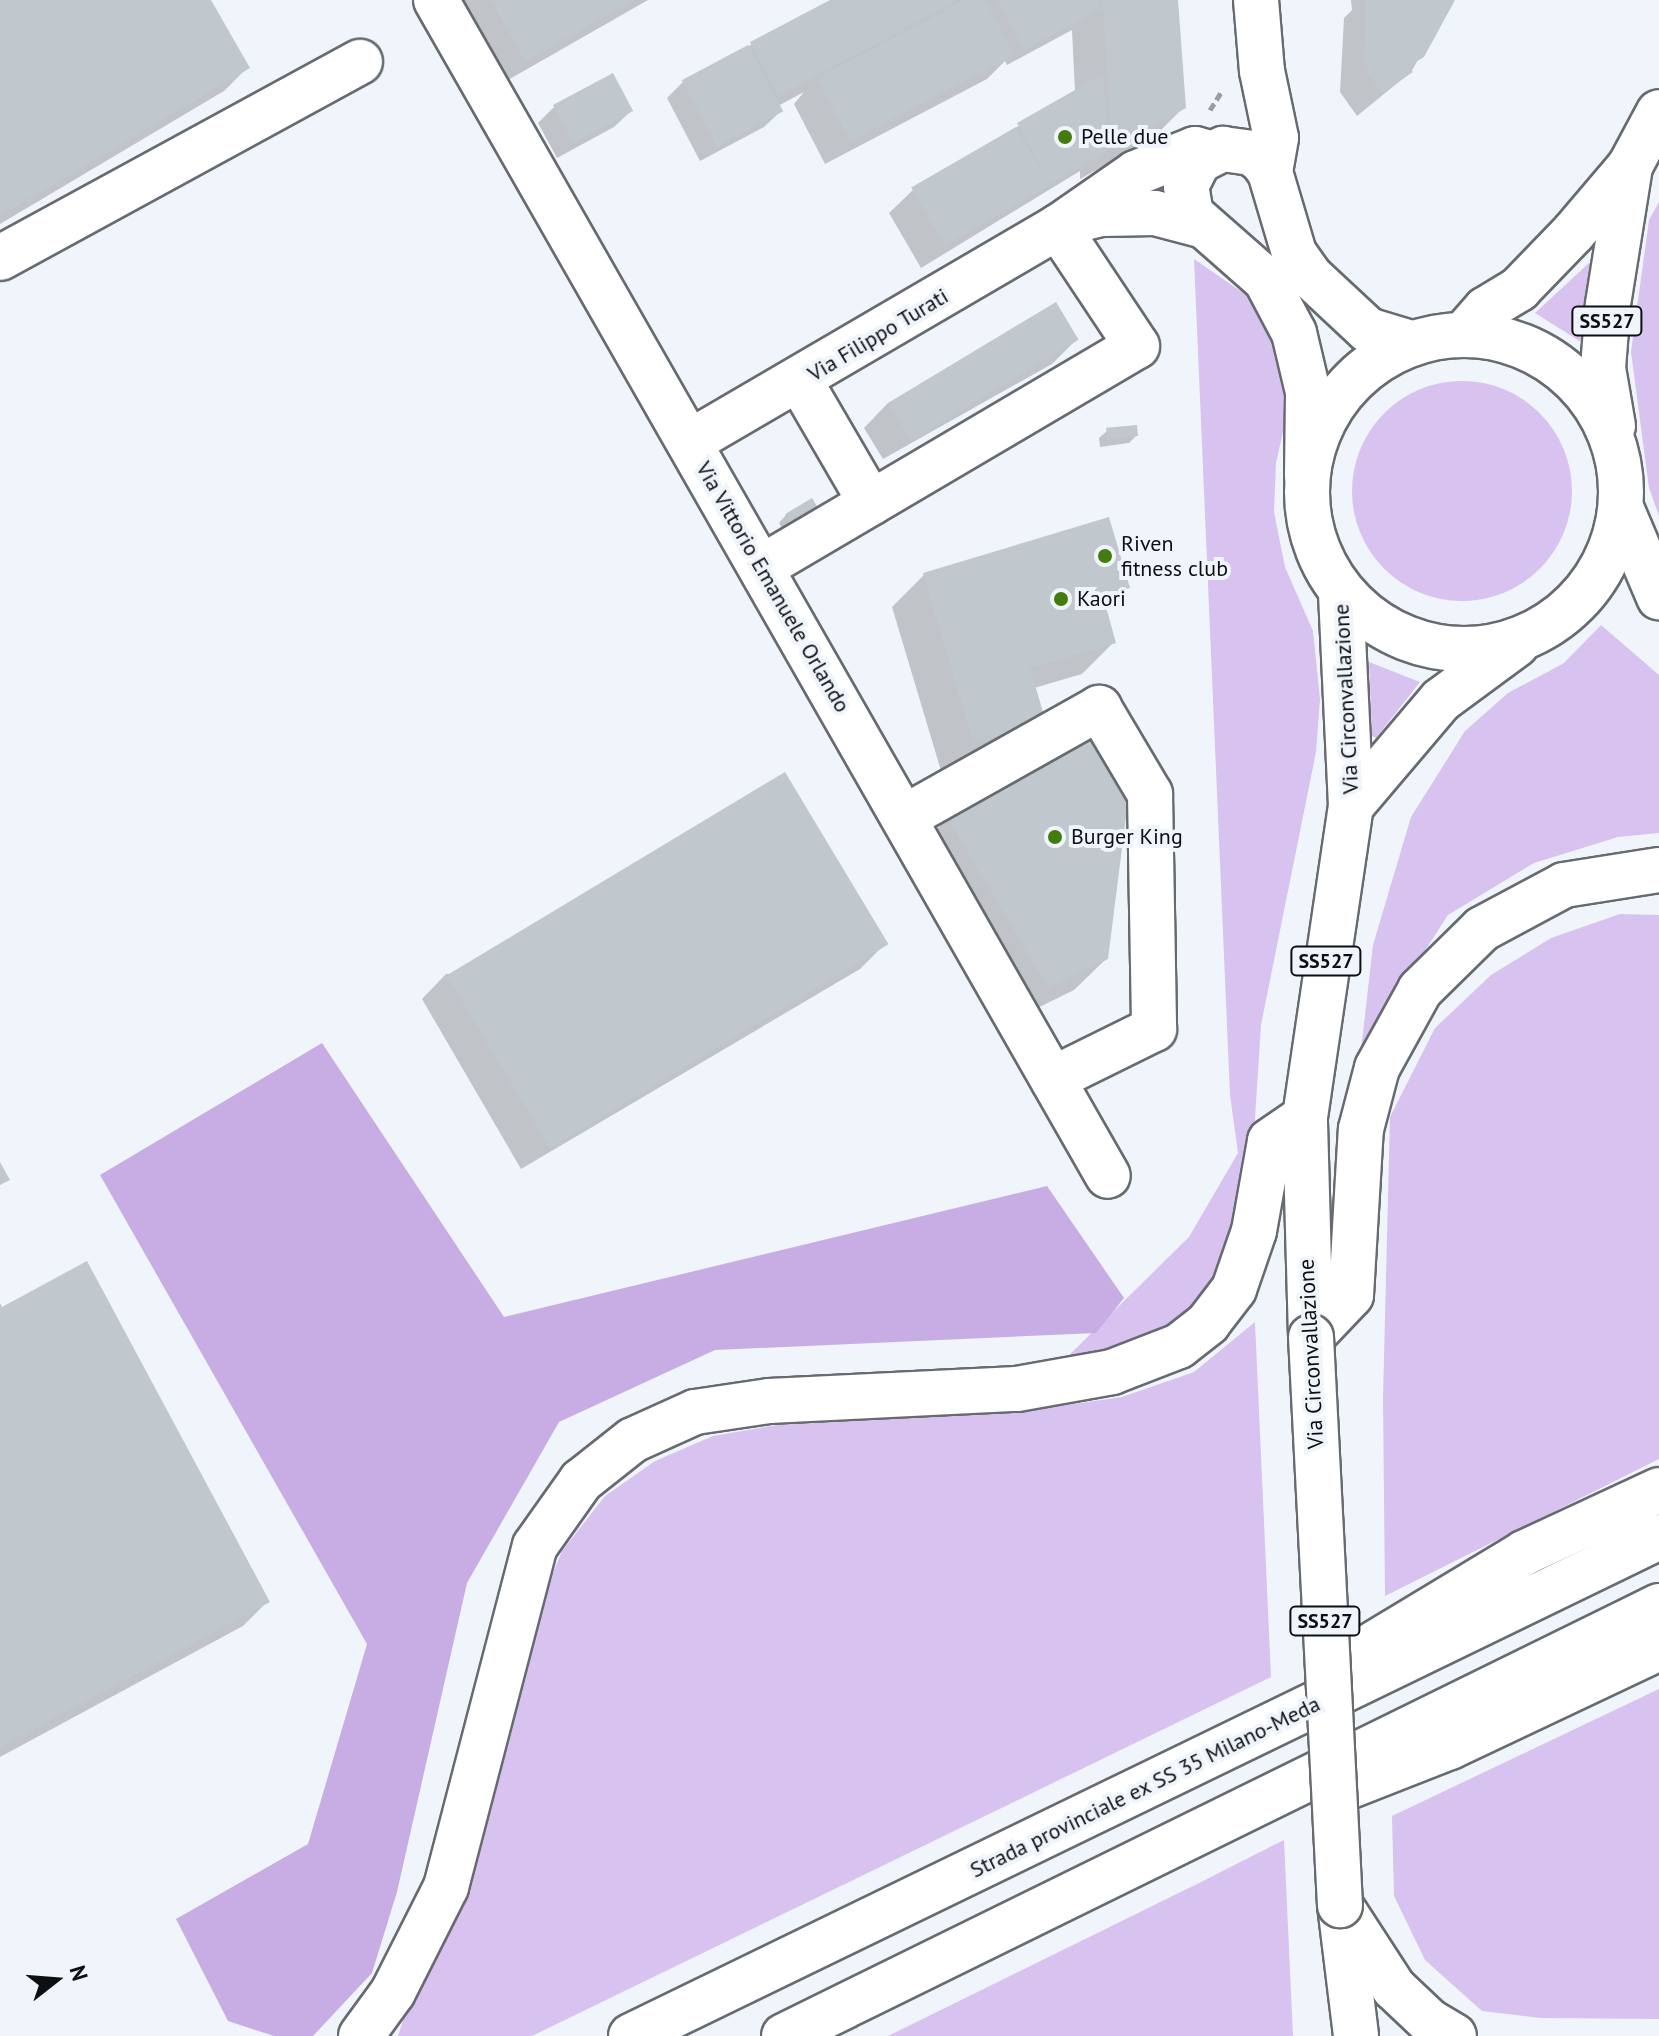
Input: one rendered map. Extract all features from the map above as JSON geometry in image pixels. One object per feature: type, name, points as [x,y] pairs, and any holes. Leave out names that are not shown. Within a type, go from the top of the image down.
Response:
[{"type":"main road","name":"Via Vittorio Emanuele Orlando","points":[[436,0],[1108,1176]]},
{"type":"main road","points":[[1256,0],[1262,71],[1242,105],[1238,158],[1294,253],[1332,299],[1368,330],[1411,343]]},
{"type":"main road","points":[[0,258],[360,62]]},
{"type":"main road","name":"SS527","points":[[1464,334],[1486,309],[1519,289],[1630,166],[1659,112]]},
{"type":"main road","name":"Via Filippo Turati","points":[[690,442],[800,381],[1061,225],[1164,158],[1195,149],[1238,158]]},
{"type":"main road","points":[[1238,158],[1191,172],[1186,186],[1191,214],[1266,280],[1294,333],[1308,392],[1307,476]]},
{"type":"main road","name":"SS527","points":[[1621,493],[1605,420],[1570,374],[1520,344],[1464,334],[1411,343],[1371,364],[1340,395],[1318,434],[1307,476],[1313,537],[1341,591],[1378,625],[1424,645],[1474,650],[1523,639],[1571,609],[1605,564],[1621,493],[1603,368],[1608,304],[1630,166]]},
{"type":"main road","name":"Via Filippo Turati","points":[[1061,225],[1102,214],[1155,213],[1200,225]]},
{"type":"main road","points":[[762,567],[1054,399],[1137,346],[1061,225]]},
{"type":"main road","points":[[800,381],[871,503]]},
{"type":"main road","points":[[1621,493],[1659,597]]},
{"type":"main road","name":"Via Circonvallazione","points":[[1340,2036],[1340,1905],[1311,1337],[1305,1117],[1351,806],[1341,591]]},
{"type":"main road","name":"Via Circonvallazione","points":[[1351,806],[1441,700],[1523,639]]},
{"type":"main road","points":[[905,817],[1099,708],[1150,794],[1154,1029],[1053,1079]]},
{"type":"main road","points":[[1311,1337],[1351,1295],[1361,1129],[1377,1068],[1420,990],[1482,929],[1564,885],[1659,870]]},
{"type":"main road","points":[[361,2036],[393,1992],[446,1887],[535,1546],[581,1481],[633,1440],[695,1412],[769,1401],[1017,1389],[1112,1372],[1168,1352],[1208,1323],[1234,1289],[1254,1231],[1270,1141],[1305,1117]]},
{"type":"main road","points":[[1108,1805],[1524,1553],[1659,1490]]},
{"type":"main road","name":"Strada provinciale ex SS 35 Milano-Meda","points":[[631,2036],[1659,1537]]},
{"type":"main road","points":[[784,2036],[1659,1606]]},
{"type":"main road","points":[[1126,1867],[1382,1776],[1659,1648]]},
{"type":"main road","points":[[1340,1905],[1394,1988],[1429,2021],[1454,2036]]},
{"type":"main road","name":"Via Circonvallazione","points":[[1340,1905],[1356,2036]]},
{"type":"path","points":[[1238,158],[1210,110],[1223,89],[1222,70],[1262,71]]},
{"type":"shaded area","points":[[1659,202],[1659,516],[1649,488],[1631,352],[1649,220]]},
{"type":"shaded area","points":[[1194,259],[1252,299],[1284,346],[1290,401],[1276,463],[1274,512],[1285,567],[1313,631],[1320,699],[1316,752],[1261,1025],[1250,1196],[1226,1274],[1177,1329],[1052,1372],[1189,1237],[1238,1153],[1230,1095]]},
{"type":"shaded area","points":[[1589,263],[1593,265],[1581,342],[1535,313]]},
{"type":"shaded area","points":[[1462,381],[1504,389],[1540,413],[1564,449],[1572,491],[1564,533],[1540,569],[1504,593],[1462,601],[1420,593],[1384,569],[1360,533],[1352,491],[1360,449],[1384,413],[1420,389]]},
{"type":"shaded area","points":[[1601,625],[1659,675],[1659,833],[1618,837],[1534,863],[1448,915],[1361,1050],[1373,945],[1411,817],[1465,731],[1508,693],[1564,663]]},
{"type":"shaded area","points":[[1369,662],[1420,682],[1376,738],[1372,736]]},
{"type":"shaded area","points":[[1620,914],[1659,915],[1659,1459],[1385,1596],[1383,1398],[1390,1117],[1435,1028],[1491,975],[1551,938]]},
{"type":"shaded area","points":[[322,1043],[504,1317],[1047,1186],[1124,1298],[1096,1333],[715,1350],[559,1422],[467,1583],[397,1892],[372,1973],[313,2036],[274,2036],[228,2021],[176,1919],[308,1844],[367,1644],[100,1175]]},
{"type":"shaded area","points":[[1255,1322],[1271,1677],[532,2036],[398,2036],[528,1634],[562,1551],[605,1496],[655,1461],[713,1436],[777,1425],[1018,1412],[1122,1397],[1194,1372]]},
{"type":"shaded area","points":[[1659,1689],[1659,2019],[1541,2018],[1482,2011],[1425,1960],[1394,1896],[1392,1816]]},
{"type":"shaded area","points":[[1284,1840],[1293,2036],[888,2036],[1199,1883]]},
{"type":"building","points":[[0,0],[211,0],[250,68],[0,216]]},
{"type":"building","points":[[491,0],[635,0],[525,61]]},
{"type":"building","points":[[830,0],[959,0],[778,96],[750,42]]},
{"type":"building","points":[[964,0],[985,0],[1014,55],[850,141],[817,78]]},
{"type":"building","points":[[997,0],[1097,0],[1101,9],[1024,50]]},
{"type":"building","points":[[1103,0],[1178,0],[1186,108],[1112,149]]},
{"type":"building","points":[[1367,0],[1455,0],[1424,57],[1409,66],[1413,72],[1382,93],[1364,67]]},
{"type":"building","points":[[748,45],[783,111],[717,146],[682,80]]},
{"type":"building","points":[[613,73],[633,111],[573,143],[553,105]]},
{"type":"building","name":"Pelle due","points":[[1103,74],[1107,151],[1050,184],[1017,123]]},
{"type":"building","points":[[1016,127],[1050,185],[945,246],[911,188]]},
{"type":"building","points":[[1056,302],[1079,340],[911,441],[888,403]]},
{"type":"building","points":[[1137,425],[1138,436],[1107,439],[1106,428]]},
{"type":"building","points":[[812,498],[818,508],[792,524],[785,514]]},
{"type":"building","points":[[1109,517],[1130,588],[1103,596],[1116,643],[1030,668],[1046,722],[974,743],[923,573]]},
{"type":"building","points":[[1092,735],[1129,793],[1108,959],[1048,988],[947,817]]},
{"type":"building","points":[[785,772],[889,944],[550,1148],[446,975]]},
{"type":"building","points":[[0,1162],[10,1180],[0,1185]]},
{"type":"building","points":[[87,1261],[270,1602],[0,1747],[0,1303],[2,1307]]},
{"type":"place","name":"Pelle due","points":[[1065,137]]},
{"type":"place","name":"Riven fitness club","points":[[1105,556]]},
{"type":"place","name":"Kaori","points":[[1061,599]]},
{"type":"place","name":"Burger King","points":[[1055,837]]}]
